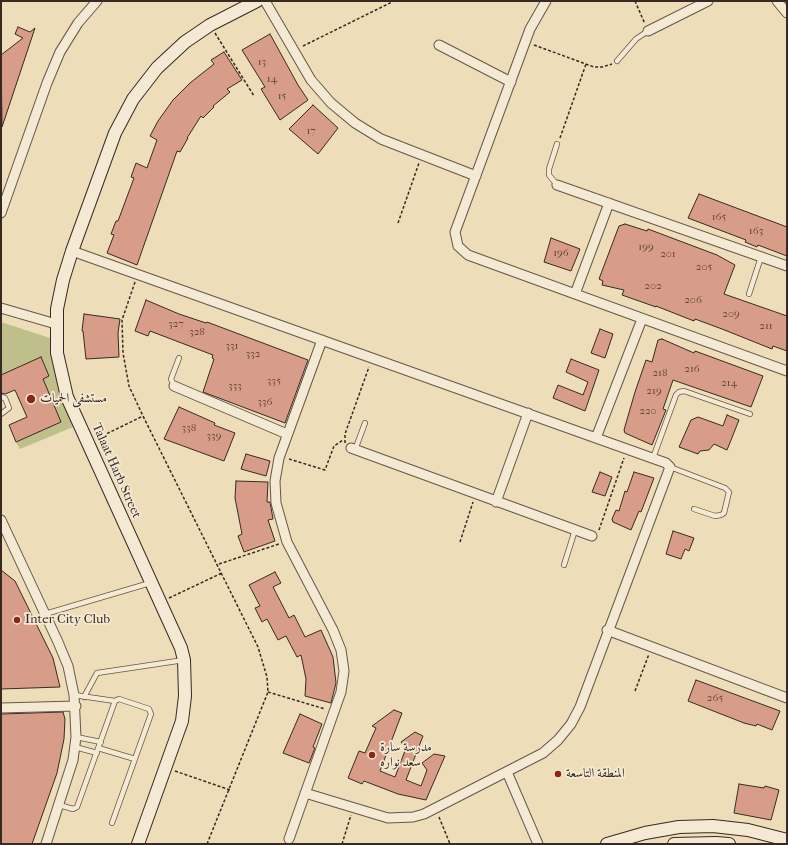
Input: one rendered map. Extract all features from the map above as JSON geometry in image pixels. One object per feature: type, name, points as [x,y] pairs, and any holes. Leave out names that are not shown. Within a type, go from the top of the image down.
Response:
[{"type":"street","points":[[1,213],[47,83],[60,52],[78,23],[96,1]]},
{"type":"street","name":"Talaat Harb Street","points":[[138,844],[179,733],[184,709],[186,684],[184,660],[181,648],[88,443],[63,382],[57,353],[56,324],[59,294],[72,251],[115,133],[133,99],[157,68],[171,54],[210,25],[257,1]]},
{"type":"street","points":[[265,1],[312,80],[331,103],[355,123],[381,139],[476,176]]},
{"type":"street","points":[[546,1],[540,10],[525,42],[455,232],[456,240],[462,251],[468,255],[787,371]]},
{"type":"street","points":[[648,31],[708,1]]},
{"type":"street","points":[[777,1],[787,13]]},
{"type":"street","points":[[439,45],[511,82]]},
{"type":"street","points":[[557,185],[787,266]]},
{"type":"street","points":[[575,294],[609,203]]},
{"type":"street","points":[[72,251],[666,462],[670,467],[580,707],[571,724],[558,740],[543,753],[507,772],[435,808],[418,815],[401,819],[388,818],[305,793]]},
{"type":"street","points":[[1,308],[56,324]]},
{"type":"street","points":[[596,438],[642,319]]},
{"type":"street","points":[[288,841],[342,692],[344,671],[341,650],[333,630],[287,542],[276,503],[275,481],[279,456],[322,340]]},
{"type":"street","points":[[174,386],[287,434]]},
{"type":"street","points":[[496,502],[528,413]]},
{"type":"street","points":[[353,449],[592,536]]},
{"type":"street","points":[[1,520],[68,666],[76,706],[76,737],[73,760],[46,844]]},
{"type":"street","points":[[608,630],[787,698]]},
{"type":"street","points":[[1,708],[76,706]]},
{"type":"street","points":[[507,772],[538,844]]},
{"type":"street","points":[[607,844],[645,833],[679,827],[713,826],[748,830],[787,840]]},
{"type":"street","points":[[674,844],[728,844]]},
{"type":"lane","points":[[617,61],[636,40],[648,31]]},
{"type":"lane","points":[[557,185],[550,175],[549,168],[558,144]]},
{"type":"lane","points":[[749,294],[762,257]]},
{"type":"lane","points":[[174,386],[171,379],[179,358]]},
{"type":"lane","points":[[653,458],[676,395],[679,392],[684,390],[750,414]]},
{"type":"lane","points":[[1,397],[5,398],[9,408],[1,414]]},
{"type":"lane","points":[[353,449],[365,423]]},
{"type":"lane","points":[[670,467],[725,488],[729,492],[724,513],[721,515],[715,516],[694,509]]},
{"type":"lane","points":[[564,566],[575,530]]},
{"type":"lane","points":[[45,614],[151,582]]},
{"type":"lane","points":[[84,696],[97,673],[184,660]]},
{"type":"lane","points":[[74,695],[115,701],[119,699],[149,709],[151,712],[112,823]]},
{"type":"lane","points":[[59,805],[73,810],[76,808],[115,701]]},
{"type":"lane","points":[[76,737],[101,742]]},
{"type":"lane","points":[[75,747],[135,759]]},
{"type":"path","points":[[294,51],[394,1]]},
{"type":"path","points":[[634,1],[648,31]]},
{"type":"path","points":[[210,25],[254,96]]},
{"type":"path","points":[[525,42],[586,64],[602,67],[610,66],[617,61]]},
{"type":"path","points":[[558,144],[586,64]]},
{"type":"path","points":[[398,223],[422,155]]},
{"type":"path","points":[[137,275],[122,320],[123,353],[129,386],[218,564],[264,661],[268,692],[230,790],[207,844]]},
{"type":"path","points":[[279,456],[325,470],[334,446],[343,440],[373,358]]},
{"type":"path","points":[[88,443],[143,416]]},
{"type":"path","points":[[343,440],[346,445],[353,449]]},
{"type":"path","points":[[592,536],[598,532],[627,449]]},
{"type":"path","points":[[460,542],[475,494]]},
{"type":"path","points":[[218,564],[287,542]]},
{"type":"path","points":[[160,602],[222,573]]},
{"type":"path","points":[[635,691],[652,647]]},
{"type":"path","points":[[268,692],[334,712]]},
{"type":"path","points":[[166,768],[230,790]]},
{"type":"path","points":[[342,844],[353,808]]},
{"type":"path","points":[[435,808],[450,844]]},
{"type":"green space","points":[[1,322],[53,339],[54,366],[58,388],[73,427],[20,449],[16,442],[61,422],[43,379],[49,376],[41,357],[1,375]]},
{"type":"building","points":[[18,27],[30,32],[35,28],[2,127],[1,55],[23,38],[15,34]]},
{"type":"building","points":[[270,34],[308,100],[280,120],[261,89],[265,87],[242,50]]},
{"type":"building","points":[[224,52],[242,80],[227,89],[230,92],[213,106],[214,107],[203,118],[201,116],[180,152],[177,151],[137,265],[107,253],[114,235],[111,234],[116,221],[118,221],[134,178],[131,177],[136,163],[147,168],[157,140],[150,136],[158,121],[173,100],[190,83],[214,64],[211,60]]},
{"type":"building","points":[[313,105],[338,128],[318,154],[289,129]]},
{"type":"building","points":[[699,194],[787,227],[787,256],[758,245],[757,247],[745,242],[746,240],[688,218]]},
{"type":"building","points":[[625,224],[647,231],[648,229],[717,255],[735,265],[724,294],[787,316],[787,351],[773,346],[772,349],[695,319],[694,321],[656,306],[622,295],[624,290],[602,285],[603,281],[599,279],[619,226]]},
{"type":"building","points":[[551,238],[580,249],[571,271],[544,262]]},
{"type":"building","points":[[146,300],[179,314],[206,323],[207,322],[308,360],[285,423],[203,392],[214,359],[212,358],[213,355],[150,331],[148,336],[135,331]]},
{"type":"building","points":[[84,314],[120,319],[118,333],[119,357],[86,359],[82,331]]},
{"type":"building","points":[[600,329],[613,334],[605,358],[591,353]]},
{"type":"building","points":[[662,339],[694,353],[695,351],[763,376],[751,407],[673,380],[663,409],[666,410],[652,445],[625,433],[624,430],[646,360],[652,362],[658,340]]},
{"type":"building","points":[[41,357],[49,376],[43,379],[61,422],[16,442],[9,425],[27,417],[15,390],[5,394],[1,393],[1,375]]},
{"type":"building","points":[[571,359],[599,370],[585,411],[553,398],[558,385],[583,395],[588,382],[566,372]]},
{"type":"building","points":[[179,407],[215,423],[214,425],[235,433],[224,461],[164,439]]},
{"type":"building","points":[[727,415],[739,420],[727,450],[714,444],[709,450],[700,451],[698,454],[679,447],[691,420],[698,417],[723,426]]},
{"type":"building","points":[[246,454],[270,461],[266,476],[241,469]]},
{"type":"building","points":[[600,472],[612,477],[605,496],[592,492]]},
{"type":"building","points":[[634,472],[654,478],[641,512],[639,511],[631,530],[613,522],[612,519],[616,510],[619,511],[625,491],[627,492]]},
{"type":"building","points":[[236,481],[268,482],[267,502],[270,502],[273,519],[268,520],[275,541],[244,552],[238,536],[242,534],[235,498]]},
{"type":"building","points":[[673,531],[694,538],[689,551],[685,549],[681,559],[666,554]]},
{"type":"building","name":"Inter City Club","points":[[1,570],[15,581],[53,658],[60,687],[1,689]]},
{"type":"building","points":[[275,572],[281,583],[273,587],[289,618],[294,615],[305,637],[321,630],[333,657],[336,683],[331,703],[305,696],[306,679],[301,655],[297,657],[286,636],[278,640],[267,619],[262,622],[255,608],[260,606],[249,585]]},
{"type":"building","points":[[696,680],[780,711],[772,730],[757,724],[756,726],[744,723],[688,701]]},
{"type":"building","name":"مدرسة سارة سعد نواره","points":[[394,710],[402,713],[380,771],[395,777],[406,748],[401,742],[415,732],[423,736],[406,780],[421,786],[427,770],[422,763],[434,754],[445,756],[426,800],[398,794],[364,781],[362,784],[348,778],[359,751],[365,753],[376,728],[372,726]]},
{"type":"building","points":[[63,712],[65,719],[64,739],[57,773],[32,844],[1,844],[1,714]]},
{"type":"building","points":[[300,714],[322,724],[313,747],[315,748],[309,763],[283,753]]},
{"type":"building","points":[[739,784],[764,788],[765,786],[779,790],[771,820],[734,813]]},
{"type":"place","name":"مستشفى الحميات","points":[[31,399]]},
{"type":"place","name":"Inter City Club","points":[[17,620]]},
{"type":"place","name":"مدرسة سارة سعد نواره","points":[[372,755]]},
{"type":"place","name":"المنطقة التاسعة","points":[[558,774]]}]
